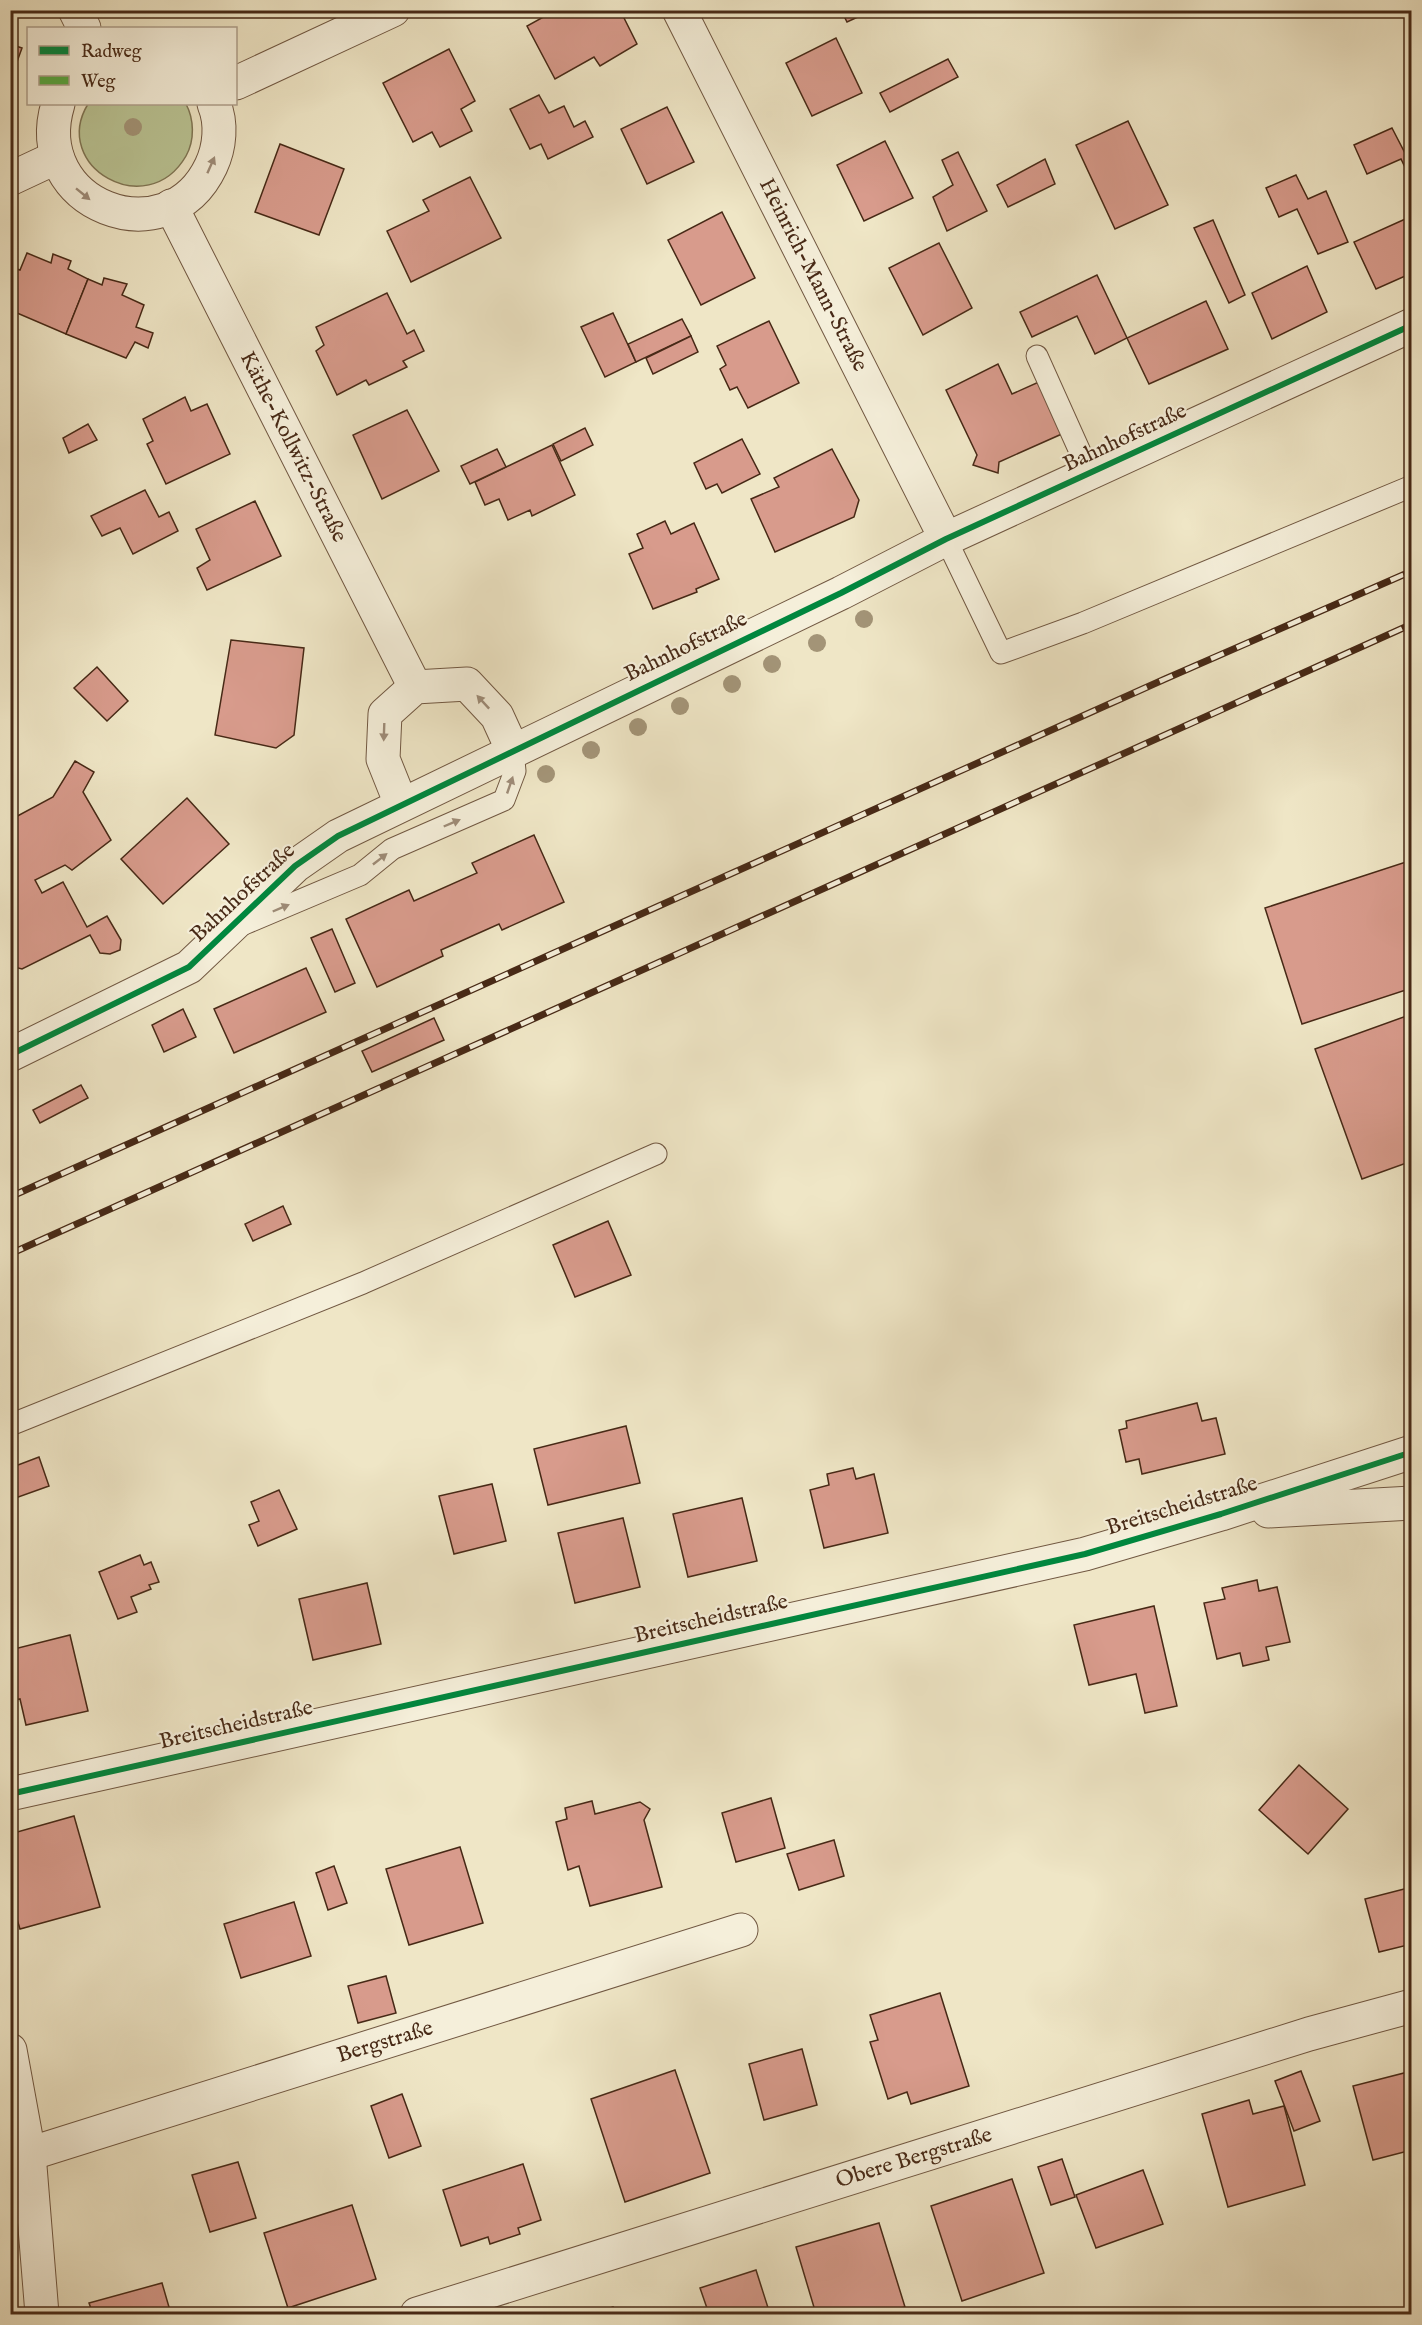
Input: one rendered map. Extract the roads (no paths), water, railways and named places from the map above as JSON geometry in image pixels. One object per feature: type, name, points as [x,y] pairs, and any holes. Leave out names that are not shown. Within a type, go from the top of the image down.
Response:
[{"type":"street","points":[[75,10],[84,27]]},
{"type":"street","points":[[237,83],[393,10]]},
{"type":"street","name":"Heinrich-Mann-Straße","points":[[680,10],[946,539]]},
{"type":"street","points":[[58,105],[53,128],[57,157],[74,188],[87,199],[103,207],[119,213],[137,214],[154,212],[171,206],[198,187],[208,174],[215,159],[219,126],[214,105]]},
{"type":"street","points":[[10,180],[57,157]]},
{"type":"street","name":"Käthe-Kollwitz-Straße","points":[[171,206],[415,687]]},
{"type":"street","name":"Bahnhofstraße","points":[[10,1055],[189,967],[294,866],[338,836],[946,539],[1412,325]]},
{"type":"street","points":[[401,804],[383,759],[385,714],[415,687],[467,684],[497,717],[513,751]]},
{"type":"street","name":"Breitscheidstraße","points":[[10,1794],[1073,1556],[1221,1514],[1412,1452]]},
{"type":"street","name":"Breitscheidstraße","points":[[1221,1514],[1412,1503]]},
{"type":"street","name":"Bergstraße","points":[[29,2154],[741,1930]]},
{"type":"street","name":"Obere Bergstraße","points":[[417,2314],[1309,2034],[1412,2006]]},
{"type":"street","points":[[10,2050],[29,2154],[42,2314]]},
{"type":"lane","points":[[1037,356],[1090,474]]},
{"type":"lane","points":[[946,539],[1001,653],[1083,623],[1412,486]]},
{"type":"lane","points":[[227,931],[360,875],[392,849],[504,800],[515,771],[513,751]]},
{"type":"lane","points":[[401,804],[416,838]]},
{"type":"lane","points":[[10,1425],[363,1282],[656,1154]]},
{"type":"railway","points":[[10,1197],[1165,679],[1412,571]]},
{"type":"railway","points":[[10,1254],[1412,624]]}]
